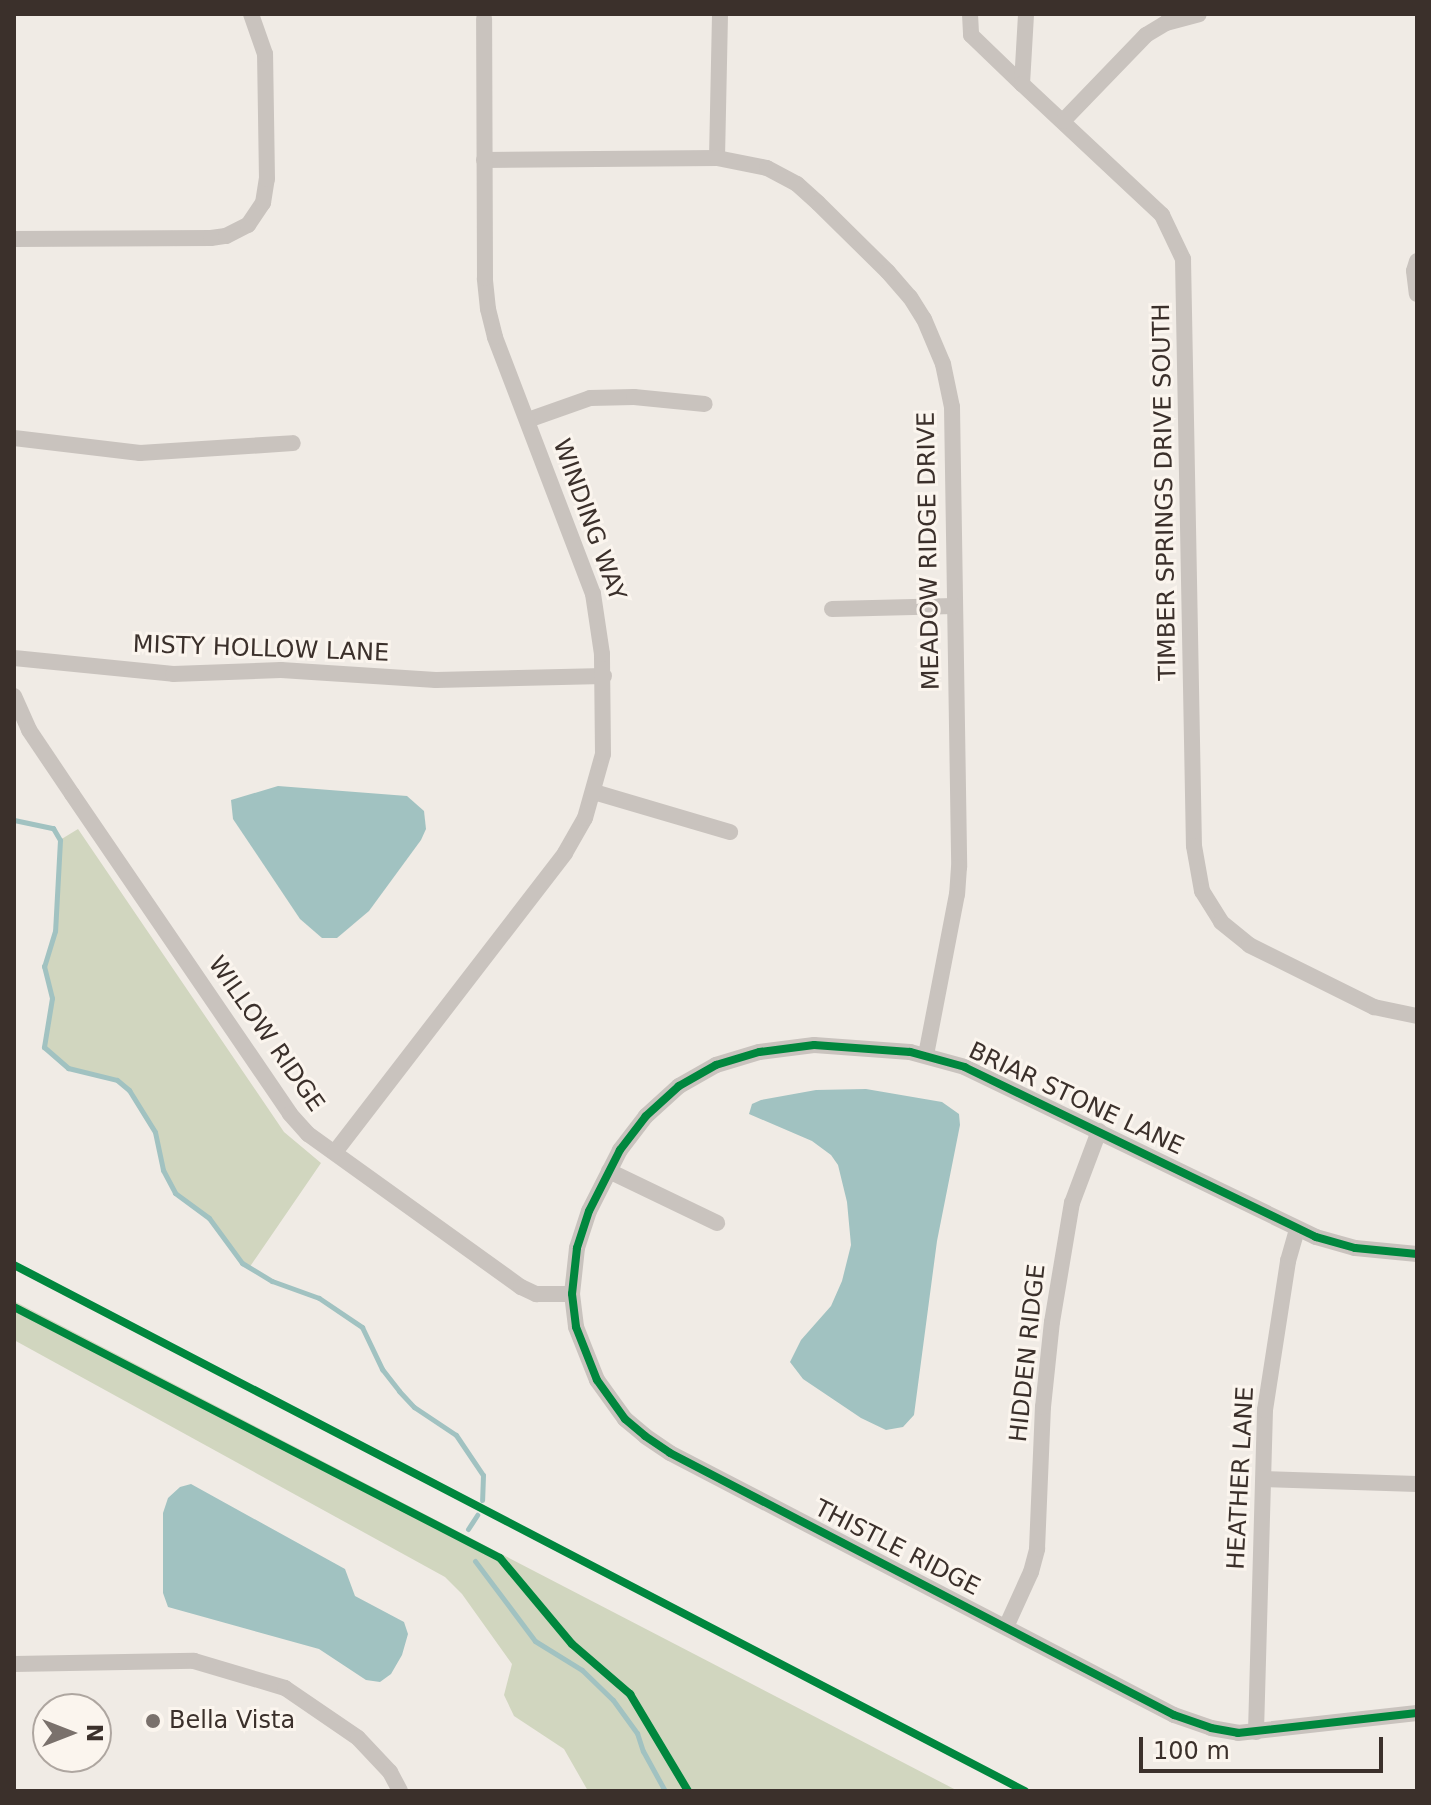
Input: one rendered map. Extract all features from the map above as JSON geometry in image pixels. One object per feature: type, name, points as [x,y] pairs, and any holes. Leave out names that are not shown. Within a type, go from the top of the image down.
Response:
[{"type":"street","points":[[14,239],[211,238],[226,236],[248,225],[263,203],[267,179],[265,54],[251,14]]},
{"type":"street","points":[[717,158],[720,14]]},
{"type":"street","name":"TIMBER SPRINGS DRIVE SOUTH","points":[[970,14],[971,35],[1162,215],[1183,259],[1195,866],[1202,891],[1214,914],[1249,945],[1374,1007],[1417,1016]]},
{"type":"street","points":[[1022,84],[1026,14]]},
{"type":"street","points":[[1063,121],[1146,35],[1166,23],[1199,14]]},
{"type":"street","name":"WINDING WAY","points":[[335,1152],[565,853],[585,818],[594,792],[604,739],[600,623],[593,594],[488,309],[484,19]]},
{"type":"street","name":"MEADOW RIDGE DRIVE","points":[[484,160],[717,158],[757,164],[797,184],[888,272],[924,319],[943,364],[952,407],[957,894],[926,1055]]},
{"type":"street","points":[[1417,261],[1414,271],[1417,294]]},
{"type":"street","points":[[528,420],[590,398],[634,397],[705,404]]},
{"type":"street","points":[[14,438],[140,453],[293,443]]},
{"type":"street","points":[[832,609],[954,606]]},
{"type":"street","name":"MISTY HOLLOW LANE","points":[[14,658],[173,674],[281,670],[436,680],[604,676]]},
{"type":"street","name":"WILLOW RIDGE","points":[[14,696],[38,743],[290,1114],[308,1134],[521,1287],[536,1294],[572,1294]]},
{"type":"street","points":[[594,792],[730,832]]},
{"type":"street","name":"BRIAR STONE LANE","points":[[609,1171],[627,1138],[667,1095],[691,1079],[731,1060],[777,1049],[814,1045],[888,1049],[926,1055],[983,1074],[1297,1229],[1355,1248],[1417,1254]]},
{"type":"street","name":"HIDDEN RIDGE","points":[[1006,1627],[1031,1572],[1037,1549],[1043,1407],[1050,1337],[1072,1203],[1099,1131]]},
{"type":"street","points":[[609,1171],[717,1223]]},
{"type":"street","name":"THISTLE RIDGE","points":[[609,1171],[577,1248],[572,1294],[576,1327],[590,1368],[615,1406],[645,1436],[670,1453],[1185,1719],[1224,1732],[1256,1732],[1417,1713]]},
{"type":"street","name":"HEATHER LANE","points":[[1256,1732],[1270,1377],[1288,1261],[1297,1229]]},
{"type":"street","points":[[1264,1479],[1417,1484]]},
{"type":"street","points":[[14,1664],[194,1661],[285,1688],[358,1738],[390,1772],[400,1791]]},
{"type":"green space","points":[[78,829],[284,1132],[321,1163],[249,1268],[209,1219],[175,1193],[163,1170],[155,1132],[128,1090],[117,1080],[68,1068],[44,1047],[52,998],[44,966],[55,931],[60,840]]},
{"type":"green space","points":[[14,1301],[958,1791],[588,1791],[564,1749],[514,1716],[504,1695],[512,1664],[462,1594],[445,1577],[14,1340]]},
{"type":"water","points":[[278,786],[407,796],[424,811],[426,829],[421,840],[369,911],[337,938],[322,938],[300,919],[233,819],[231,800]]},
{"type":"water","points":[[866,1089],[942,1102],[959,1114],[960,1125],[937,1241],[914,1415],[903,1427],[886,1430],[861,1418],[803,1379],[790,1362],[801,1340],[831,1306],[842,1281],[851,1245],[847,1202],[838,1165],[831,1155],[812,1141],[749,1114],[752,1104],[761,1100],[816,1090]]},
{"type":"water","points":[[191,1484],[345,1569],[355,1596],[404,1622],[408,1634],[402,1655],[391,1674],[380,1682],[366,1680],[319,1649],[168,1607],[163,1593],[163,1513],[168,1498],[180,1487]]},
{"type":"waterway","points":[[14,820],[53,828],[60,840],[55,931],[44,966],[52,998],[44,1047],[68,1068],[117,1080],[129,1090],[155,1132],[163,1170],[175,1193],[209,1218],[242,1263],[272,1281],[319,1298],[362,1327],[382,1369],[399,1391],[414,1407],[456,1435],[483,1475],[482,1500]]},
{"type":"waterway","points":[[468,1529],[477,1515]]},
{"type":"waterway","points":[[475,1561],[535,1641],[582,1670],[613,1700],[637,1733],[643,1751],[665,1791]]},
{"type":"cycle path","points":[[1417,1254],[1355,1248],[1316,1237],[965,1067],[910,1052],[814,1045],[759,1052],[716,1065],[679,1086],[646,1116],[620,1150],[589,1211],[577,1248],[572,1294],[576,1327],[597,1380],[625,1419],[645,1436],[670,1453],[1174,1715],[1211,1728],[1238,1733],[1417,1713]]},
{"type":"cycle path","points":[[14,1265],[1025,1791]]},
{"type":"cycle path","points":[[14,1307],[500,1558],[572,1644],[630,1694],[688,1791]]},
{"type":"place","name":"Bella Vista","points":[[153,1721]]}]
